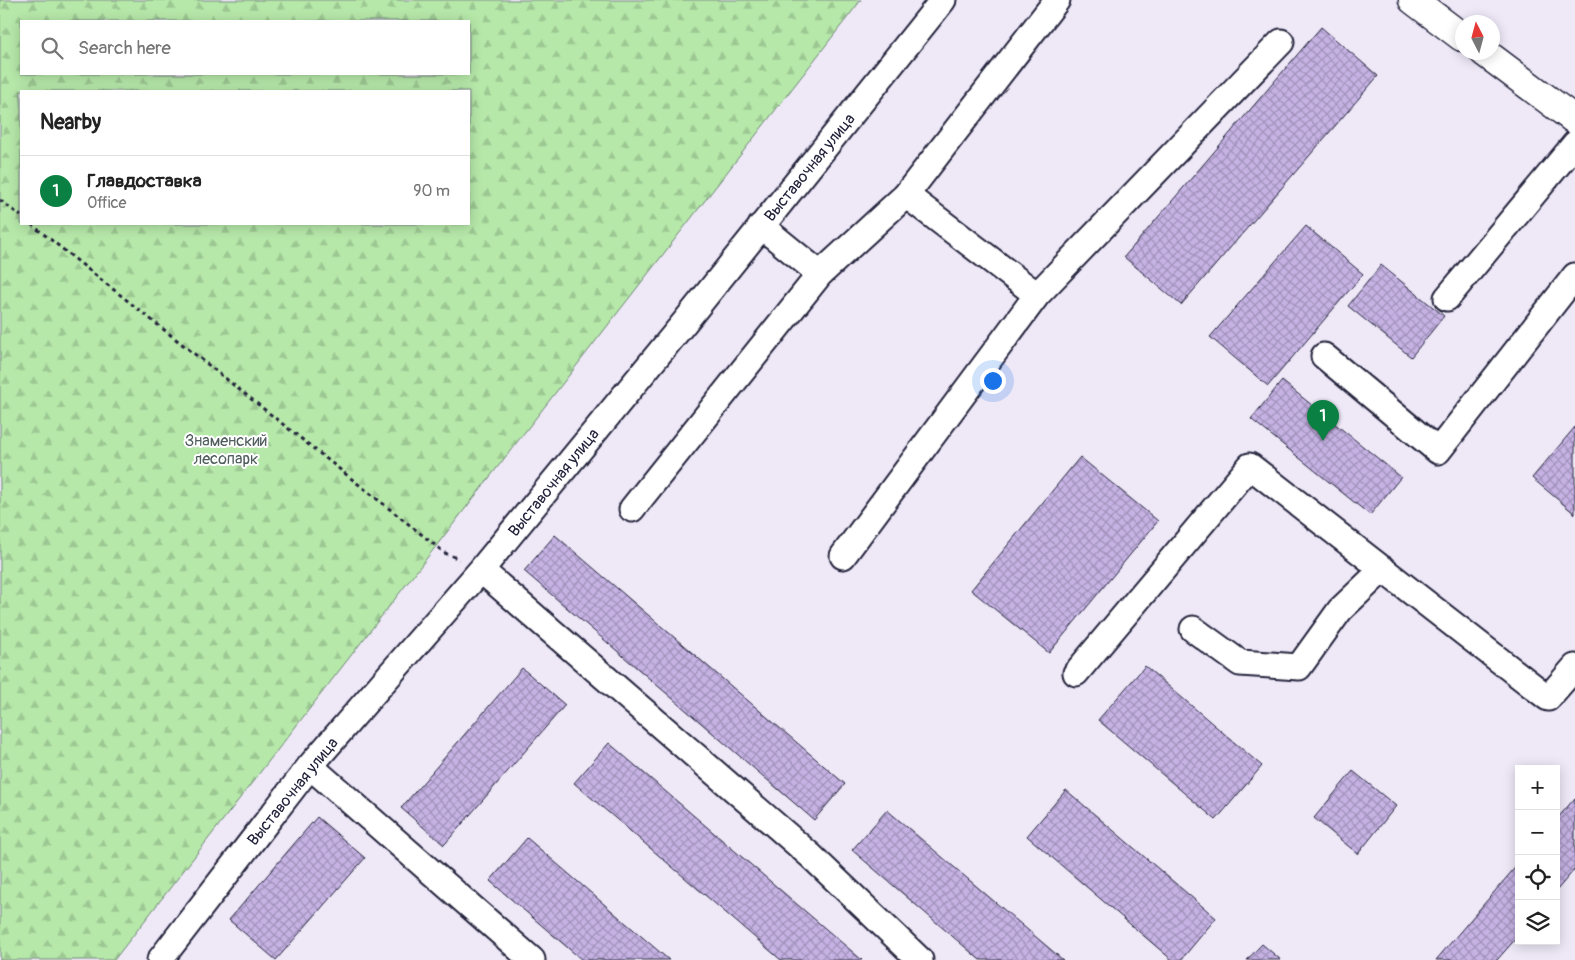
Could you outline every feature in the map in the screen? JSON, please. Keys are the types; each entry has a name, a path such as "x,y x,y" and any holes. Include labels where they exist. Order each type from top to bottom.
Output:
{"main road":[{"path":"1413,0 1455,32"},
{"path":"1495,60 1575,120"}],"street":[{"name":"Выставочная улица","path":"160,960 310,766 481,570 684,323 943,0"},
{"path":"632,509 820,274 906,195 1057,0"},
{"path":"843,556 1037,294 1281,42"},
{"path":"1447,298 1575,144"},
{"path":"906,195 1037,294"},
{"path":"761,226 820,274"},
{"path":"1324,356 1438,451 1575,276"},
{"path":"1076,673 1250,466 1548,698 1575,667"},
{"path":"1194,629 1240,663 1299,667 1340,610 1383,569"},
{"path":"481,570 811,856 920,960"},
{"path":"310,766 532,960"}],"path":[{"path":"0,200 20,215"},
{"path":"32,225 445,553 481,570"}],"green space":[{"name":"Знаменский лесопарк","path":"0,0 861,0 114,960 0,960"}],"building":[{"path":"1321,27 1378,76 1181,305 1124,257"},
{"path":"1306,226 1363,274 1268,386 1210,337"},
{"path":"1381,265 1444,316 1411,357 1348,306"},
{"path":"1282,381 1401,477 1370,515 1251,419"},
{"path":"1575,427 1575,514 1532,478"},
{"path":"1080,457 1158,521 1049,653 971,590"},
{"path":"555,535 845,784 814,820 524,571"},
{"path":"1145,666 1262,766 1216,820 1098,720"},
{"path":"522,668 565,705 444,845 401,808"},
{"path":"609,743 862,960 781,960 574,783"},
{"path":"1353,771 1396,806 1358,854 1314,818"},
{"path":"1066,790 1216,918 1181,960 1172,960 1027,836"},
{"path":"1575,798 1575,869 1560,886 1560,855 1560,815"},
{"path":"887,810 1063,960 980,960 852,850"},
{"path":"317,817 365,858 276,960 229,920"},
{"path":"527,838 669,960 582,960 490,881"},
{"path":"1515,868 1515,940 1497,960 1436,960"},
{"path":"1262,944 1281,960 1247,960"}],"place":[{"name":"Главдоставка","path":"1323,441"}]}
